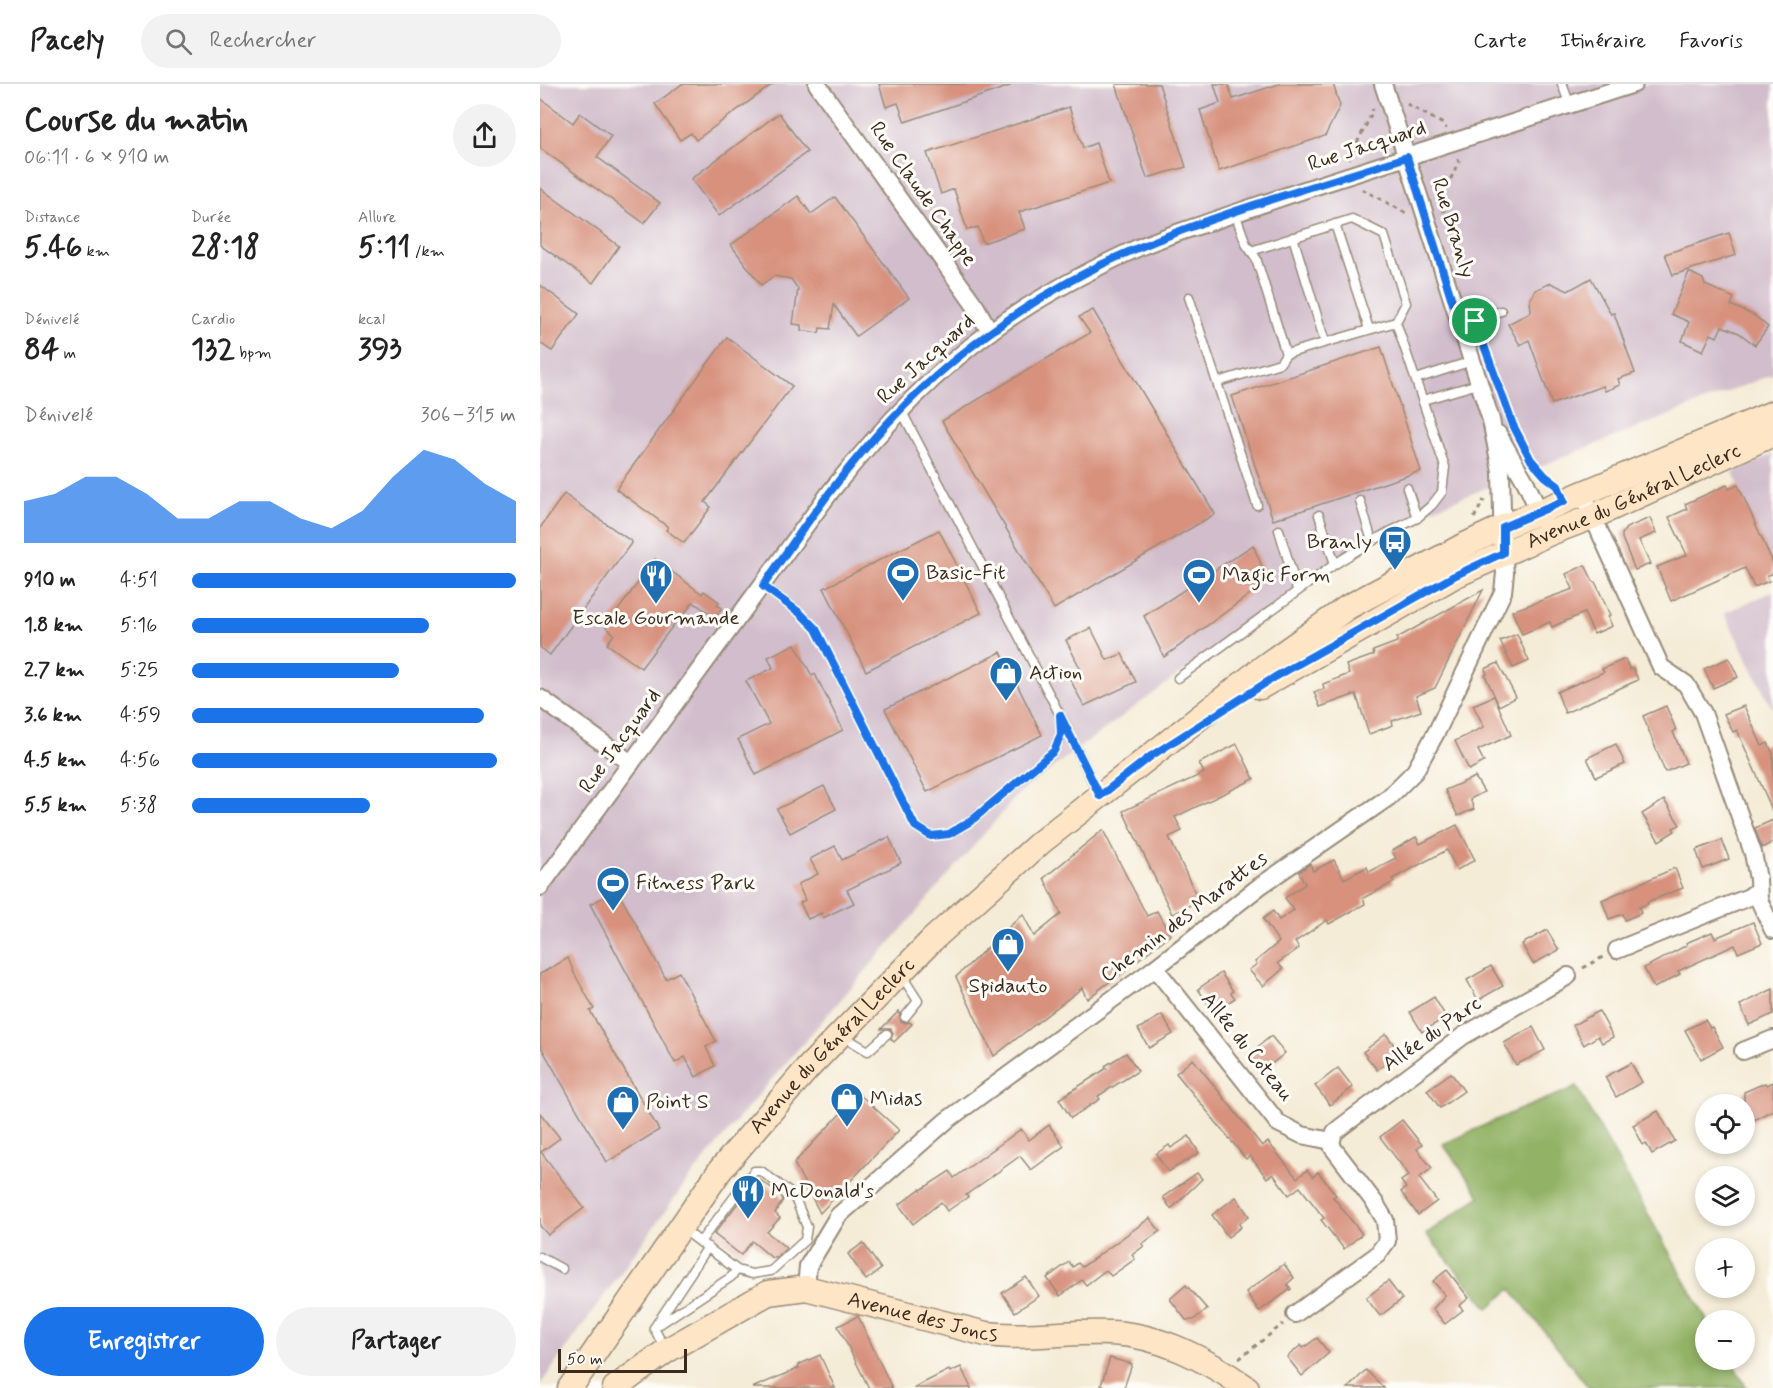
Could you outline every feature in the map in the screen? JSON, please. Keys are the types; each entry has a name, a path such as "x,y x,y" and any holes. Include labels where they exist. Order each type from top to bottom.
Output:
{"main road":[{"name":"Avenue du Général Leclerc","path":"570,1388 680,1227 744,1140 807,1069 932,940 1041,842 1265,666 1348,607 1503,527 1773,413"},
{"name":"Avenue du Général Leclerc","path":"1151,756 1275,677 1454,576 1503,553 1592,517 1773,434"},
{"name":"Avenue des Joncs","path":"615,1388 666,1351 768,1293 806,1288 986,1334 1012,1337 1111,1333 1144,1337 1168,1344 1223,1372 1247,1388"}],"street":[{"name":"Rue Claude Chappe","path":"817,84 976,307 990,332"},
{"name":"Rue Branly","path":"1383,84 1491,420 1501,471 1503,527"},
{"name":"Rue Jacquard","path":"540,887 863,450 901,410 955,360 990,332 1031,304 1132,250 1235,213 1634,84"},
{"name":"Rue Branly","path":"1491,420 1526,483 1550,533"},
{"path":"1573,497 1592,517 1661,667 1686,684 1702,713 1753,853 1760,900 1773,930"},
{"name":"Chemin des Marattes","path":"806,1288 808,1266 838,1216 946,1121 1155,968 1260,886 1389,797 1415,771 1438,729 1503,592 1505,573 1503,527"},
{"path":"540,698 631,764"},
{"path":"1617,950 1749,897 1758,890"},
{"name":"Allée du Coteau","path":"1155,968 1278,1123 1302,1135 1331,1141"},
{"name":"Allée du Parc","path":"1331,1141 1335,1132 1341,1127 1462,1036 1568,976"},
{"path":"1743,1051 1773,1039"},
{"path":"1295,1314 1377,1256 1387,1241 1385,1220 1375,1203 1333,1148 1331,1141"}],"lane":[{"path":"1562,84 1570,105"},
{"path":"1235,213 1246,244 1256,258 1286,354"},
{"path":"1178,678 1335,564 1372,541 1417,518 1432,505 1442,492 1445,467 1396,322 1406,303 1384,235 1352,219 1251,251"},
{"path":"1335,224 1369,329"},
{"path":"1293,237 1325,342"},
{"path":"1189,297 1257,505"},
{"path":"1460,326 1501,311"},
{"path":"1218,382 1280,363 1286,354 1396,322"},
{"path":"1416,379 1472,360"},
{"path":"1423,400 1478,384"},
{"path":"901,410 1100,796"},
{"path":"1407,488 1417,518"},
{"path":"1360,501 1372,541"},
{"path":"1319,515 1335,564"},
{"path":"1279,530 1297,590"},
{"path":"763,586 800,613 816,629 915,826 931,836 949,834 971,821 1054,751 1061,734 1060,715"},
{"path":"900,973 918,1000 905,1017"},
{"path":"840,1035 868,1051 887,1034"},
{"path":"654,1329 704,1245 754,1171 761,1171 794,1196 807,1227 805,1240 771,1271 752,1274 737,1270 704,1245 680,1227"},
{"path":"540,1257 562,1269"},
{"path":"654,1329 731,1277 737,1270"},
{"path":"654,1329 666,1351"}],"path":[{"path":"1404,95 1408,106 1444,125 1459,162 1440,200 1446,222"},
{"path":"1505,404 1518,434"},
{"path":"1531,460 1545,476 1573,497"},
{"path":"1568,976 1617,950"},
{"path":"1223,1372 1295,1314"}],"shaded area":[{"path":"540,84 1773,84 1773,374 1370,534 1022,790 754,1100 687,1181 540,1385"},
{"path":"1773,454 1773,565 1733,472"},
{"path":"1773,591 1773,710 1724,613"}],"green space":[{"path":"1577,1087 1701,1310 1695,1310 1695,1370 1736,1370 1747,1388 1589,1388 1511,1289 1488,1308 1426,1234 1480,1196 1443,1144"}],"building":[{"path":"682,84 773,84 696,140 691,133 680,140 655,104"},
{"path":"879,84 1010,84 1010,86 905,122 898,103 886,107"},
{"path":"1116,84 1159,84 1186,167 1147,178"},
{"path":"1214,84 1228,84 1233,99 1279,84 1333,84 1340,106 1325,136 1219,171 1200,110 1220,103"},
{"path":"540,98 573,123 580,113 611,136 597,157 660,203 644,223 540,148"},
{"path":"1069,107 1083,148 1096,143 1109,183 1019,212 1025,229 983,243 978,227 967,230 954,189 941,194 927,153"},
{"path":"779,113 807,152 719,216 691,179"},
{"path":"540,188 619,246 593,283 540,245"},
{"path":"798,196 811,214 835,197 909,298 856,336 834,305 830,329 820,328 819,333 801,330 801,325 793,324 798,289 791,279 774,276 761,285 731,245"},
{"path":"1729,233 1736,255 1673,275 1665,254"},
{"path":"1689,272 1703,279 1705,285 1734,298 1731,305 1755,316 1768,327 1755,345 1739,333 1722,326 1717,337 1711,334 1703,351 1682,341 1689,322 1671,314"},
{"path":"1591,278 1611,314 1614,313 1635,373 1618,379 1620,385 1605,391 1603,386 1552,404 1529,340 1520,345 1508,324 1531,312 1530,300 1535,290 1551,283 1568,291"},
{"path":"540,285 579,314 552,351 540,343"},
{"path":"1093,310 1215,514 1054,609 942,421 1090,333 1079,317"},
{"path":"727,337 792,386 705,502 711,507 684,543 666,530 668,527 616,489"},
{"path":"1381,347 1421,471 1273,520 1232,396"},
{"path":"1727,485 1729,489 1738,485 1773,563 1773,573 1767,576 1769,581 1754,587 1745,568 1671,601 1657,567 1687,555 1669,517 1687,509 1685,504"},
{"path":"564,494 632,542 550,655 540,647 540,528"},
{"path":"1650,518 1656,533 1639,540 1650,564 1635,570 1622,534 1626,528"},
{"name":"Basic-Fit","path":"939,530 981,613 866,671 824,588"},
{"name":"Magic Form","path":"1253,545 1263,569 1251,589 1253,592 1164,657 1144,616"},
{"name":"Escale Gourmande","path":"655,559 702,594 704,591 719,602 717,605 722,608 715,617 693,602 641,668 607,644 614,634 606,627"},
{"path":"1585,565 1610,615 1608,617 1612,626 1594,634 1584,613 1552,627 1550,622 1522,634 1512,611 1573,589 1566,574"},
{"path":"1483,590 1435,688 1416,696 1421,711 1392,721 1393,725 1369,734 1356,694 1320,707 1314,692 1324,689 1323,684 1349,674 1346,665 1374,655 1373,651 1397,642 1397,638"},
{"path":"1091,628 1107,660 1122,654 1136,682 1084,706 1070,679 1083,674 1066,640"},
{"path":"1517,634 1529,661 1513,668 1500,641"},
{"path":"795,644 812,676 815,674 843,730 756,775 738,739 769,724 746,681 773,668 768,657"},
{"path":"1001,652 1042,735 927,792 885,709"},
{"path":"1729,658 1738,677 1713,688 1704,669"},
{"path":"1625,659 1630,670 1633,668 1638,680 1565,713 1557,692 1604,672 1602,669"},
{"path":"1498,663 1516,697 1499,706 1485,675 1487,674 1485,669"},
{"path":"1494,696 1511,735 1478,750 1484,762 1469,770 1455,741 1484,727 1473,705"},
{"path":"1666,706 1676,730 1673,732 1686,763 1665,772 1643,716"},
{"path":"1744,706 1762,746 1768,743 1773,754 1773,812 1737,730 1733,732 1724,714"},
{"path":"1237,744 1254,779 1175,817 1182,831 1169,837 1199,901 1172,914 1123,811 1204,773 1199,763"},
{"path":"1616,744 1625,764 1596,777 1587,758"},
{"path":"1475,777 1484,792 1470,799 1474,809 1458,816 1445,790"},
{"path":"824,786 836,809 790,833 777,809"},
{"path":"1664,800 1680,825 1673,828 1675,831 1659,841 1642,814"},
{"path":"1773,820 1773,842 1762,848 1755,828"},
{"path":"1457,825 1475,860 1457,870 1447,850 1392,879 1394,882 1363,898 1365,904 1329,924 1327,920 1295,942 1299,948 1278,963 1283,969 1263,986 1249,970 1279,942 1263,919 1273,911 1279,920 1294,910 1285,898 1305,884 1299,872 1310,864 1313,871 1334,860 1344,879 1367,867 1369,872 1396,858 1392,851 1416,837 1420,844"},
{"path":"1103,830 1147,916 1157,911 1170,935 1087,999 1082,988 994,1056 956,977 1023,914 1034,936 1061,914 1044,878"},
{"path":"889,837 901,863 847,890 854,903 823,918 821,913 808,919 800,903 805,900 798,884 818,874 810,859 835,846 842,860"},
{"path":"1722,840 1729,859 1703,869 1696,850"},
{"path":"1675,868 1683,888 1647,902 1648,904 1639,907 1641,913 1625,920 1623,914 1609,919 1602,900"},
{"path":"617,890 666,979 679,972 716,1041 706,1047 715,1066 696,1077 685,1057 675,1063 590,904"},
{"path":"1753,922 1762,943 1738,953 1735,945 1678,971 1680,974 1654,988 1644,968 1687,945 1686,943 1712,932 1715,938"},
{"path":"1547,930 1559,950 1533,964 1522,944"},
{"path":"568,958 594,1009 590,1011 659,1130 607,1162 540,1045 540,974"},
{"path":"1491,966 1503,986 1478,1000 1467,980"},
{"path":"1221,973 1235,998 1215,1011 1198,989"},
{"path":"1773,989 1773,1014 1749,1025 1740,1005"},
{"path":"1434,997 1446,1017 1422,1032 1410,1012"},
{"path":"899,1011 901,1022 912,1024 894,1042 891,1039 893,1033 891,1029 881,1029"},
{"path":"1599,1011 1613,1037 1602,1043 1598,1036 1584,1045 1573,1025"},
{"path":"1162,1015 1173,1034 1149,1048 1138,1029"},
{"path":"1705,1020 1710,1028 1712,1027 1723,1047 1701,1059 1685,1030"},
{"path":"1533,1027 1545,1050 1516,1065 1504,1043"},
{"path":"1386,1034 1400,1053 1377,1070 1363,1052"},
{"path":"1271,1036 1285,1053 1263,1071 1249,1054"},
{"path":"1126,1053 1138,1071 1098,1096 1100,1099 1071,1118 1059,1099"},
{"path":"1193,1059 1262,1146 1268,1142 1297,1178 1307,1170 1313,1177 1318,1172 1336,1195 1333,1197 1362,1234 1344,1249 1321,1220 1324,1218 1300,1187 1289,1195 1273,1174 1267,1178 1250,1156 1246,1159 1176,1073"},
{"path":"1631,1063 1642,1082 1616,1097 1605,1077"},
{"path":"1338,1068 1353,1087 1330,1105 1315,1086"},
{"path":"1451,1073 1464,1091 1440,1108 1427,1090"},
{"path":"1773,1082 1773,1110 1755,1119 1755,1094 1744,1094 1744,1092 1765,1083 1766,1085"},
{"path":"859,1094 899,1130 820,1213 794,1163"},
{"path":"1658,1111 1675,1141 1652,1154 1646,1143 1643,1145 1633,1125"},
{"path":"540,1113 560,1138 541,1152 584,1208 548,1235 540,1226"},
{"path":"1402,1120 1422,1145 1417,1149 1432,1168 1419,1178 1437,1201 1418,1215 1401,1192 1406,1188 1401,1181 1409,1175 1380,1137"},
{"path":"1049,1125 1064,1146 1031,1170 1020,1156 947,1211 941,1202 913,1224 899,1205 950,1171 954,1178 1021,1129 1029,1140"},
{"path":"1189,1136 1199,1153 1168,1172 1156,1154 1169,1145 1171,1148"},
{"path":"1197,1173 1202,1179 1171,1209 1163,1197"},
{"path":"760,1180 780,1194 783,1200 775,1213 780,1218 767,1232 786,1248 776,1258 772,1258 752,1241 741,1255 714,1234 751,1186 753,1187"},
{"path":"1236,1197 1249,1216 1239,1224 1241,1227 1228,1237 1212,1215"},
{"path":"1150,1218 1160,1231 1142,1244 1144,1246 1132,1255 1135,1259 1111,1276 1106,1270 1086,1285 1082,1280 1060,1296 1047,1278 1069,1262 1073,1267 1078,1263 1082,1267"},
{"path":"863,1243 881,1269 866,1280 848,1254"},
{"path":"1284,1264 1294,1278 1287,1284 1291,1289 1259,1311 1246,1292"},
{"path":"1447,1270 1469,1298 1459,1306 1463,1310 1445,1324 1433,1309 1445,1295 1433,1281"},
{"path":"1026,1277 1039,1296 1015,1312 1002,1293"},
{"path":"1388,1281 1402,1299 1380,1316 1366,1298"},
{"path":"1186,1285 1207,1309 1193,1320 1186,1320 1170,1299"},
{"path":"858,1316 892,1388 869,1388 838,1326"},
{"path":"1317,1338 1329,1353 1302,1376 1287,1357 1301,1345 1303,1348"},
{"path":"820,1355 835,1388 752,1388 799,1368 798,1365"},
{"path":"1110,1358 1132,1364 1124,1388 1110,1388 1101,1385"},
{"path":"961,1367 971,1388 913,1388 949,1370 950,1372"},
{"path":"1366,1370 1384,1388 1348,1388"}],"place":[{"name":"Branly","path":"1395,571"},
{"name":"Basic-Fit","path":"903,602"},
{"name":"Magic Form","path":"1199,604"},
{"name":"Escale Gourmande","path":"656,605"},
{"name":"Action","path":"1006,702"},
{"name":"Fitness Park","path":"613,912"},
{"name":"Spidauto","path":"1008,973"},
{"name":"Midas","path":"847,1128"},
{"name":"Point S","path":"623,1131"},
{"name":"McDonald's","path":"748,1220"}],"route":[{"path":"1407,157 1460,326 1475,321 1513,425 1531,460 1545,476 1558,486 1564,501 1503,527 1503,553 1454,576 1275,677 1151,756 1100,796 1060,715 1061,734 1054,751 971,821 949,834 931,836 915,826 816,629 800,613 763,586 863,450 901,410 955,360 1031,304 1132,250 1172,235 1407,157"}]}
